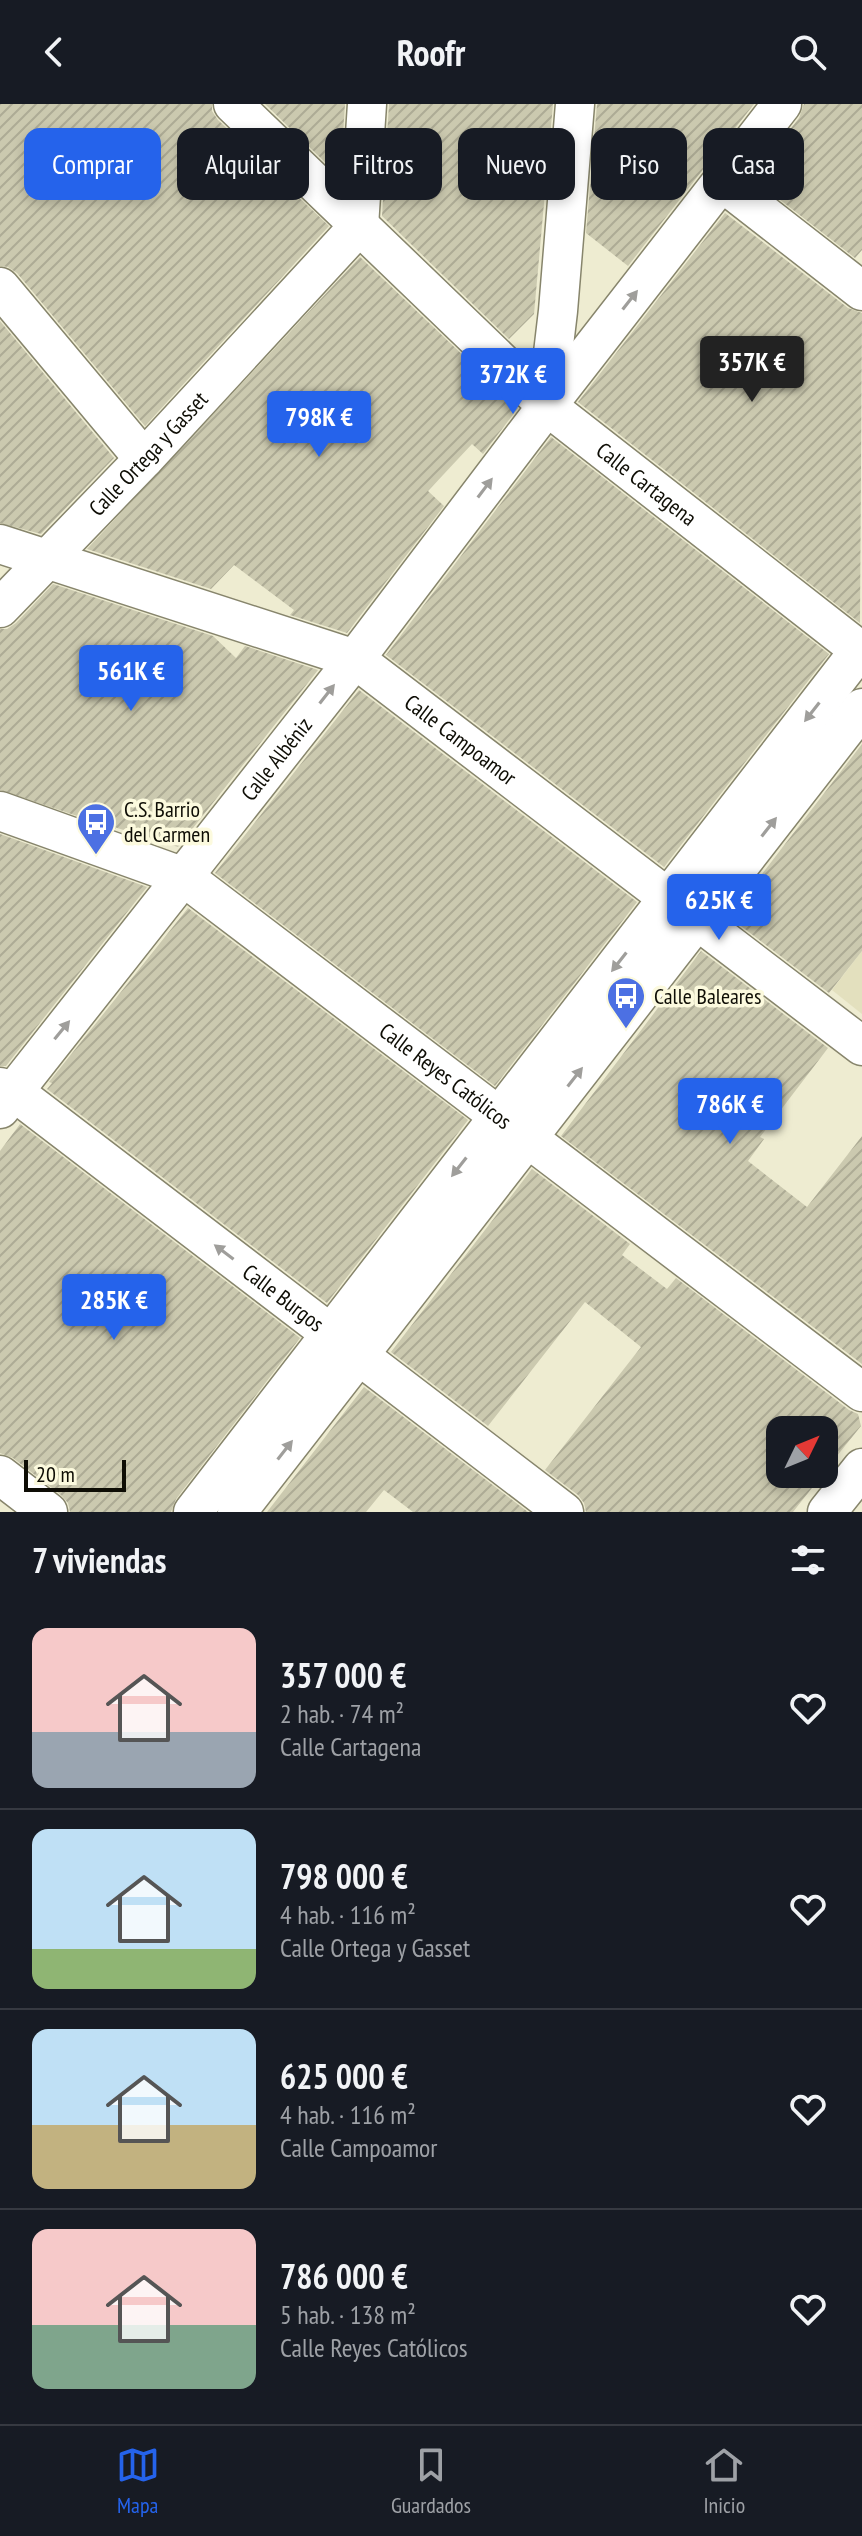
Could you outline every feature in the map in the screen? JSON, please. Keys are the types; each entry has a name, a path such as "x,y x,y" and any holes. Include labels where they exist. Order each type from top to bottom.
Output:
{"street":[{"name":"Calle Cartagena","path":"233,104 547,406 861,650"},
{"path":"359,226 367,104"},
{"path":"547,406 575,104"},
{"name":"Calle Albéniz","path":"764,128 782,104"},
{"name":"Calle Albéniz","path":"4,1096 184,877 708,200"},
{"path":"745,200 862,291"},
{"name":"Calle Ortega y Gasset","path":"0,608 144,459 359,226"},
{"path":"0,287 144,459"},
{"path":"558,311 605,332"},
{"name":"Calle Campoamor","path":"0,544 355,659 862,1046"},
{"path":"193,1512 345,1344 682,909 861,650"},
{"path":"682,909 862,708"},
{"name":"Calle Reyes Católicos","path":"0,811 184,877 862,1392"},
{"name":"Calle Burgos","path":"4,1096 345,1344 564,1512"},
{"path":"237,1512 345,1344"},
{"path":"827,1512 862,1468"},
{"path":"0,1475 48,1512"}],"shaded area":[{"path":"862,951 862,1014 832,990"}],"building":[{"path":"0,104 212,104 212,111 226,128 177,128 177,200 302,200 329,226 145,426 17,273 0,266"},
{"path":"265,104 345,104 343,128 325,128 325,162 309,147 309,128 290,128"},
{"path":"389,104 553,104 551,128 458,128 458,200 544,200 534,314 509,339 382,216 383,200 442,200 442,128 388,128"},
{"path":"597,104 754,104 735,128 703,128 703,170 687,190 687,128 595,128"},
{"path":"804,104 862,104 862,250 855,258 780,200 804,200 804,128 791,128"},
{"path":"591,174 591,200 679,200 628,266 586,233"},
{"path":"725,213 848,308 862,313 860,623 578,402"},
{"path":"360,257 518,408 483,454 472,444 428,491 444,506 347,633 290,615 294,610 234,565 211,589 87,549"},
{"path":"0,321 114,458 41,534 0,523"},
{"path":"551,437 829,654 664,867 386,655"},
{"path":"53,584 213,636 236,658 245,646 318,670 178,847 0,790 0,629 7,629 16,623"},
{"path":"359,690 637,902 495,1086 215,873"},
{"path":"862,744 862,951 829,993 729,917"},
{"path":"0,834 147,887 6,1066 0,1066"},
{"path":"188,908 468,1120 327,1303 47,1089 52,1083 49,1082"},
{"path":"701,951 828,1048 760,1137 764,1139 748,1161 807,1207 862,1136 862,1364 561,1136"},
{"path":"20,1124 300,1338 176,1499 171,1512 70,1512 68,1503 61,1495 13,1458 0,1453 0,1151"},
{"path":"532,1169 630,1244 622,1255 667,1289 676,1278 858,1414 861,1426 838,1455 838,1416 766,1416 766,1488 812,1488 793,1512 586,1512 578,1495 545,1470 641,1347 585,1302 488,1426 391,1352"},
{"path":"364,1387 528,1512 413,1512 384,1490 366,1512 267,1512"}],"place":[{"name":"C.S. Barrio del Carmen","path":"96,856"},
{"name":"Calle Baleares","path":"626,1030"}]}
